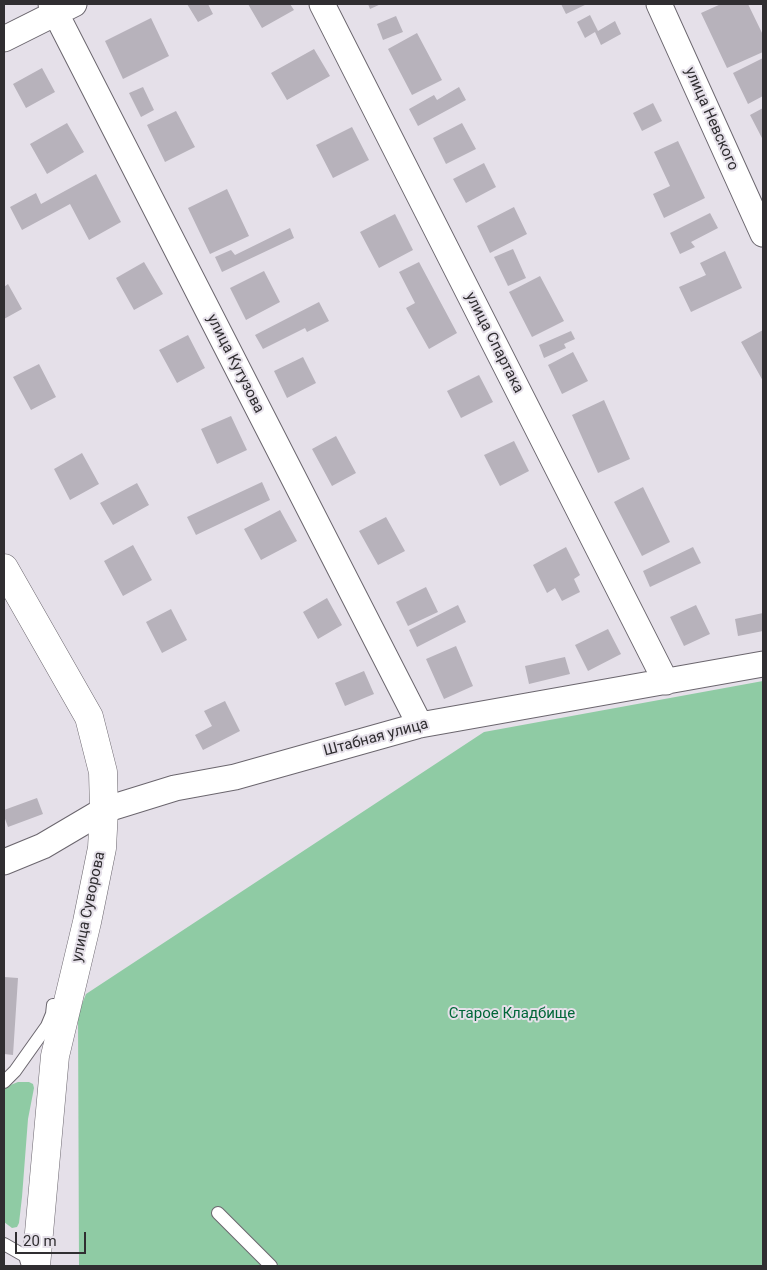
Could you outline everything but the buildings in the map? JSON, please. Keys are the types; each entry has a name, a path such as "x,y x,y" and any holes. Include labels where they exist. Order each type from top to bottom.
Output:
{"street":[{"name":"улица Спартака","path":"322,4 666,682"},
{"name":"улица Невского","path":"659,4 763,234"},
{"path":"4,39 60,7"},
{"name":"улица Кутузова","path":"60,7 420,725"},
{"name":"улица Суворова","path":"4,568 89,717 102,772 104,810 102,848 87,922 55,1056 36,1266"},
{"name":"Штабная улица","path":"4,862 43,846 104,810 175,788 235,777 420,725 763,664"}],"lane":[{"path":"4,1082 15,1071 47,1026 52,1014 53,1004 74,976"},
{"path":"218,1214 271,1266"},
{"path":"4,1244 25,1256 28,1266"}],"green space":[{"name":"Старое Кладбище","path":"763,681 763,1266 79,1266 78,1014 86,994 484,732"},
{"path":"18,1082 29,1082 33,1084 34,1088 28,1119 19,1223 17,1227 12,1228 4,1222 4,1089"}]}
